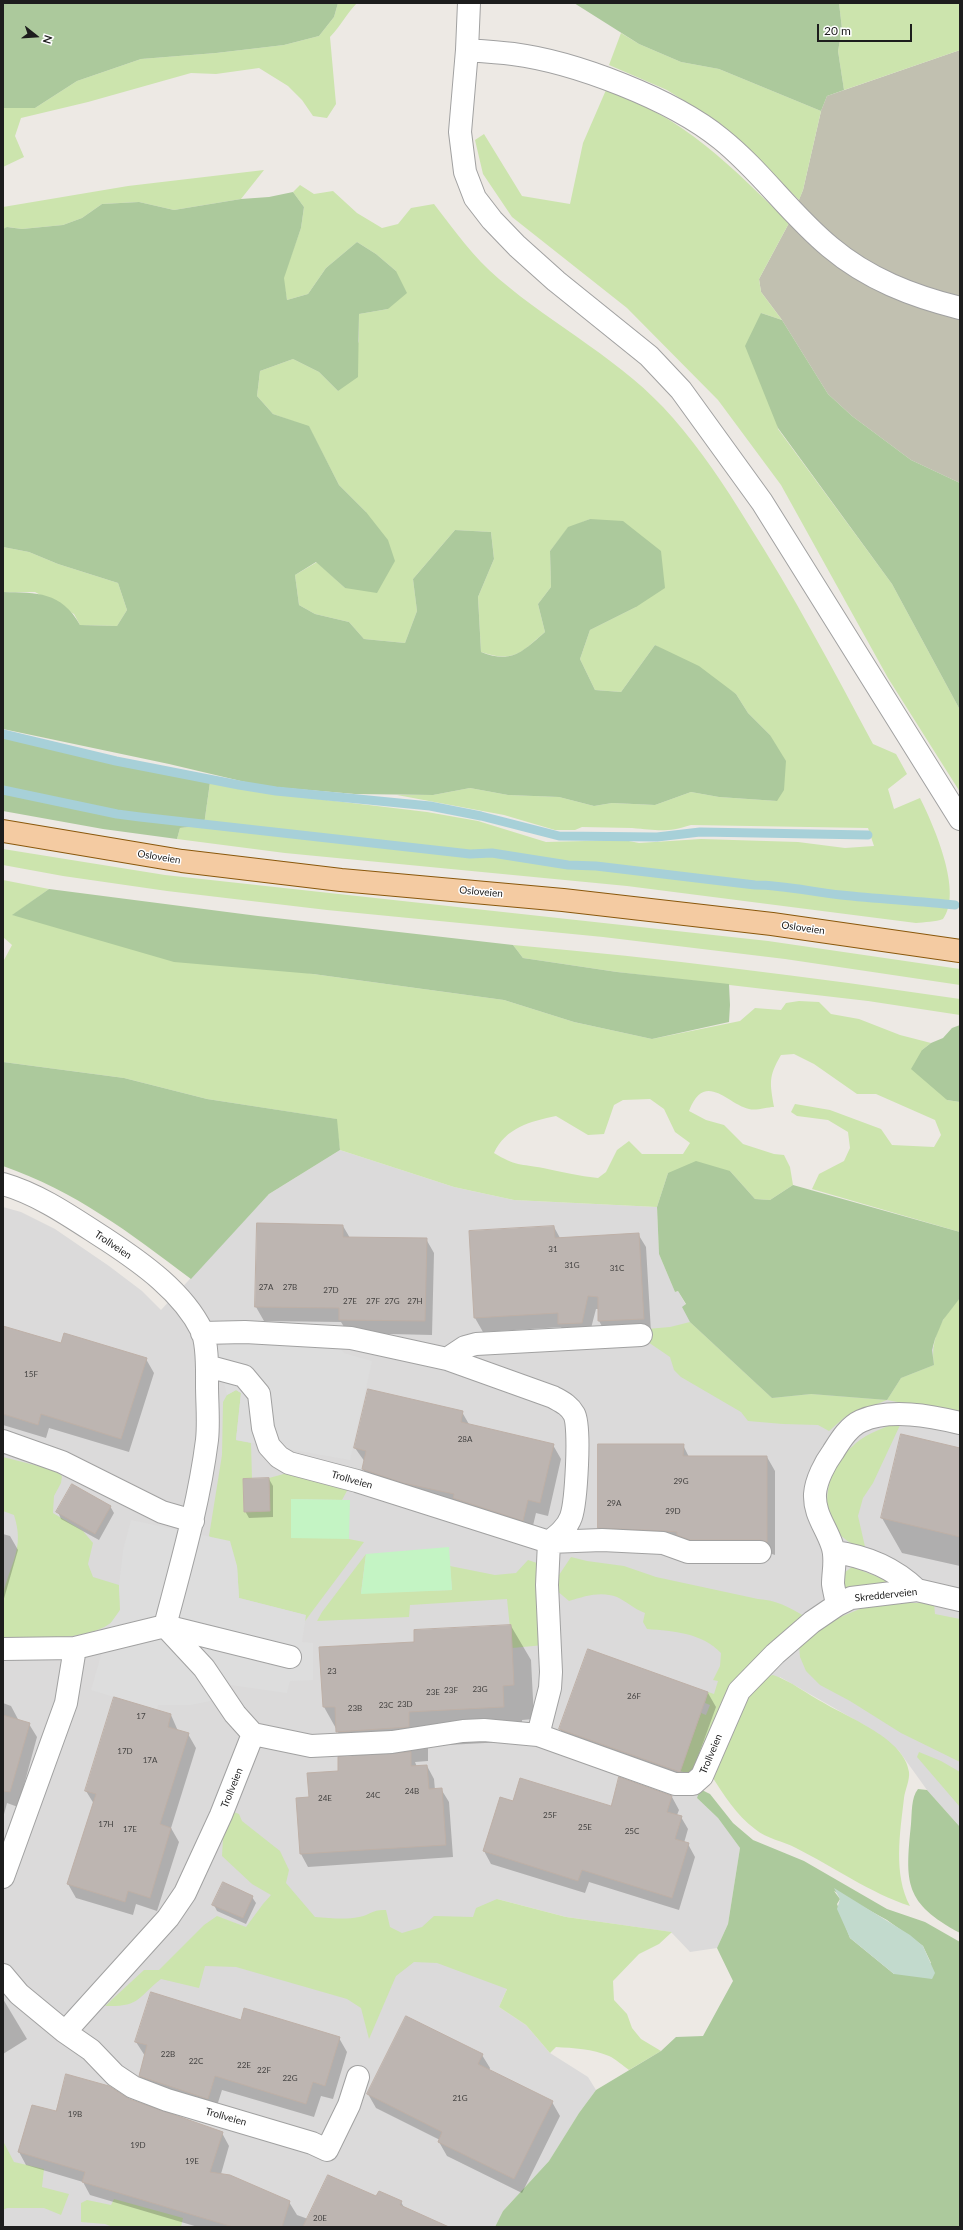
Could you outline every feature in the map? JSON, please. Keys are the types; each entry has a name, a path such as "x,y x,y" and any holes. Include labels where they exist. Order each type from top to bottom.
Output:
{"main road":[{"name":"Osloveien","path":"3,831 190,862 341,880 563,900 733,919 960,951"}],"street":[{"path":"469,3 467,50 460,132 464,172 475,198 492,220 517,246 556,281 649,356 689,401 762,502 960,819"},
{"path":"467,50 513,54 556,63 596,76 655,99 687,116 720,138 830,247 854,266 881,282 921,298 960,308"},
{"name":"Trollveien","path":"3,1184 45,1202 115,1245 145,1267 169,1288 189,1310 202,1333 207,1366 207,1438 193,1521 165,1626"},
{"path":"202,1333 245,1332 351,1338 447,1359 553,1397 568,1404 575,1415 578,1428 574,1502 571,1517 564,1530 549,1542 547,1585 551,1672 550,1688 538,1735"},
{"path":"447,1359 466,1347 494,1342 641,1335"},
{"name":"Trollveien","path":"207,1366 244,1376 259,1394 263,1428 269,1446 279,1457 289,1463 372,1485 549,1542 602,1540 663,1543 688,1552 760,1552"},
{"path":"837,1605 834,1585 834,1552 816,1509 815,1493 827,1460 844,1436 861,1421 879,1416 907,1415 960,1423"},
{"path":"3,1441 62,1462 162,1512 193,1521"},
{"path":"834,1552 850,1554 891,1569 917,1590"},
{"name":"Skredderveien","path":"837,1605 851,1598 917,1590 960,1600"},
{"name":"Trollveien","path":"65,2032 168,1918 185,1893 221,1815 253,1734 311,1746 392,1742 463,1731 484,1730 538,1735 675,1784 693,1784 702,1776 739,1691 775,1654 812,1622 837,1605"},
{"path":"165,1626 204,1668 235,1714 253,1734"},
{"path":"3,1649 75,1648 165,1626 290,1657"},
{"path":"3,1877 66,1703 75,1648"},
{"name":"Trollveien","path":"3,1975 19,1994 65,2032 91,2050 115,2075 133,2087 166,2100 312,2143 328,2150 349,2105 358,2077"}],"shaded area":[{"path":"960,50 960,483 911,460 852,416 828,394 782,320 761,292 759,279 789,223 803,190 821,111 827,96"},
{"path":"340,1150 454,1187 514,1200 657,1207 659,1254 675,1292 678,1291 686,1305 960,1351 960,1827 927,1790 899,1751 864,1725 780,1677 697,1798 718,1818 740,1848 728,1924 717,1948 690,1952 671,1932 566,1917 497,1899 510,1982 499,2007 526,2025 550,2053 588,2077 596,2090 579,2113 549,2161 503,2211 495,2227 3,2227 3,1207 21,1212 55,1229 109,1266 142,1291 161,1310 269,1194"},
{"path":"246,1339 339,1347 344,1353 372,1361 350,1460 236,1440 241,1393 236,1390 227,1395 215,1347"},
{"path":"131,1520 230,1541 237,1566 239,1598 306,1615 302,1642 313,1643 313,1680 290,1681 287,1693 231,1685 210,1701 190,1705 158,1705 157,1710 91,1690 110,1624 120,1610 119,1585 123,1550"}],"green space":[{"path":"3,3 338,3 334,17 319,36 284,45 216,53 141,59 77,81 35,108 3,108"},
{"path":"338,3 357,3 330,37 336,104 327,118 313,116 302,100 288,86 259,68 216,74 191,73 88,102 21,118 15,136 24,157 3,167 3,108 35,108 77,81 141,59 216,53 284,45 319,36 334,17"},
{"path":"574,3 839,3 842,29 838,51 844,90 827,96 821,111 719,69 681,62 639,44"},
{"path":"839,3 960,3 960,50 844,90 838,51 842,29"},
{"path":"621,33 639,44 681,62 719,69 821,111 803,190 799,200 721,124 667,90 609,65"},
{"path":"606,90 634,101 683,129 726,163 789,223 759,279 761,292 782,320 761,313 778,429 892,584 960,710 960,792 888,678 781,485 718,400 627,308 512,217 483,174 475,140 484,134 522,196 570,204 583,143"},
{"path":"264,170 241,199 174,210 139,202 102,204 82,218 63,225 22,229 8,227 3,229 3,207 128,186"},
{"path":"300,185 314,194 333,191 357,213 382,228 398,224 411,208 434,204 456,233 490,271 543,313 589,345 633,379 673,418 712,468 764,549 812,632 873,744 896,754 907,774 888,789 894,809 920,798 933,826 945,860 950,893 948,908 943,919 916,923 627,886 285,853 177,839 180,828 204,825 210,782 293,796 427,812 478,821 546,842 624,840 639,843 701,839 798,842 845,848 874,846 868,828 691,825 675,829 662,830 582,827 575,830 555,830 504,815 397,795 433,795 470,788 508,795 559,797 594,806 612,803 655,805 691,792 719,797 777,801 770,735 748,713 736,694 655,645 621,692 595,690 580,659 590,630 636,607 590,519 568,528 550,551 551,587 538,604 545,632 529,646 510,656 492,655 481,652 478,597 494,559 491,532 455,530 413,579 417,611 405,643 364,639 349,622 315,614 299,605 295,575 317,562 345,588 366,512 339,485 309,427 273,414 257,396 260,371 293,359 319,372 338,391 359,341 359,314 388,309 396,271 376,254 357,242 326,268 308,294 287,300 283,278 301,228 304,207 293,192"},
{"path":"293,192 304,207 301,228 284,278 287,300 308,294 326,268 357,242 376,254 396,271 407,293 388,309 359,314 358,377 338,391 319,372 293,359 260,371 257,396 273,414 309,426 339,485 366,512 388,540 395,561 377,593 345,588 316,562 295,575 299,605 315,614 349,622 364,639 405,643 417,611 413,579 455,530 491,532 494,559 478,597 481,652 501,657 509,656 523,650 545,632 538,604 551,587 550,551 568,527 590,519 623,521 661,551 665,588 636,607 590,630 580,659 595,690 621,692 655,645 699,666 736,694 748,713 770,735 786,761 784,790 777,801 719,797 691,792 655,805 612,803 594,806 559,797 508,795 470,788 433,795 355,794 262,786 169,764 3,729 3,592 47,596 65,606 73,614 80,625 117,626 127,610 118,583 58,564 29,552 3,547 3,229 7,227 22,229 63,225 82,218 102,204 139,202 174,210 241,199 269,197"},
{"path":"761,313 782,320 828,394 852,416 911,460 960,483 960,710 892,584 778,428 745,346"},
{"path":"3,547 29,552 58,564 118,583 127,610 117,626 80,625 74,614 35,592 3,592"},
{"path":"3,737 57,750 210,782 204,825 180,828 177,839 103,829 3,811"},
{"path":"3,849 165,875 768,941 960,969 960,985 785,959 603,937 327,910 167,891 63,876 3,865"},
{"path":"3,880 49,889 13,915 313,974 504,1000 574,1022 652,1039 740,1021 755,1008 781,1010 786,1003 799,1001 819,1002 831,1014 859,1019 900,1035 931,1043 922,1050 947,1100 960,1102 960,1232 812,1189 819,1174 844,1161 850,1148 848,1132 828,1120 797,1116 791,1112 795,1104 830,1110 881,1129 892,1145 934,1147 941,1135 935,1120 876,1094 857,1094 814,1064 794,1054 781,1055 774,1069 771,1086 774,1107 755,1110 749,1109 717,1093 709,1091 702,1093 695,1099 689,1111 706,1120 724,1125 743,1144 774,1154 784,1155 790,1167 793,1185 770,1200 755,1199 730,1171 668,1173 657,1207 514,1200 454,1187 340,1150 336,1119 207,1099 124,1078 3,1062 3,962 12,945 3,937","holes":["650,1099 664,1109 675,1132 690,1143 683,1154 642,1154 629,1141 617,1150 606,1172 598,1178 518,1164 494,1153 505,1137 520,1127 537,1120 556,1116 588,1135 604,1134 614,1105 623,1100"]},
{"path":"49,889 258,916 513,945 523,958 617,972 729,984 729,1022 652,1039 574,1022 504,1000 313,974 174,962 12,915"},
{"path":"513,945 737,969 960,999 960,1015 868,1001 617,972 523,958"},
{"path":"960,1025 960,1102 947,1100 911,1069 922,1050 931,1043 943,1038 952,1028"},
{"path":"3,1062 124,1078 207,1099 337,1119 340,1150 269,1194 191,1279 146,1245 78,1201 29,1176 3,1166"},
{"path":"696,1161 730,1171 755,1199 770,1200 793,1185 960,1232 960,1298 943,1320 935,1339 932,1350 934,1365 901,1378 887,1400 811,1394 772,1398 690,1322 682,1307 686,1304 678,1291 675,1292 659,1254 657,1207 668,1173"},
{"path":"960,1298 960,1414 887,1400 901,1378 934,1365 934,1346 939,1328 943,1320"},
{"path":"690,1322 772,1398 811,1394 887,1400 845,1417 829,1431 818,1425 748,1421 741,1412 681,1377 674,1370 670,1357 648,1342 647,1329 670,1327"},
{"path":"236,1390 241,1393 236,1440 251,1443 252,1479 243,1479 244,1512 270,1511 269,1478 291,1472 348,1489 342,1500 291,1499 349,1539 364,1542 305,1621 305,1615 239,1598 237,1566 209,1536 222,1455 223,1402 227,1395"},
{"path":"897,1422 901,1423 873,1483 863,1498 858,1516 866,1551 842,1537 831,1523 828,1514 827,1495 831,1476 839,1460 856,1443 866,1436"},
{"path":"3,1457 54,1470 62,1476 61,1483 54,1496 53,1513 83,1531 93,1543 88,1564 93,1577 119,1585 120,1610 113,1621 102,1628 86,1633 68,1636 3,1639 3,1595 15,1556 18,1537 14,1515 3,1511"},
{"path":"291,1499 350,1500 349,1539 291,1538"},
{"path":"449,1547 452,1590 361,1594 366,1554"},
{"path":"366,1554 361,1593 452,1590 450,1566 495,1575 516,1573 528,1560 537,1563 541,1578 544,1645 512,1648 507,1599 410,1605 409,1617 317,1621 322,1612"},
{"path":"571,1557 587,1561 624,1566 656,1577 777,1602 804,1616 695,1769 687,1773 680,1771 701,1713 706,1715 710,1705 705,1703 708,1692 714,1694 718,1681 713,1680 720,1666 721,1653 705,1641 687,1634 647,1629 643,1622 645,1613 617,1597 599,1594 569,1601 556,1590 557,1578"},
{"path":"852,1567 894,1583 841,1592 841,1575"},
{"path":"906,1603 934,1603 935,1614 960,1619 960,1762 901,1733 850,1701 820,1685 806,1671 800,1657 799,1645 821,1625 867,1606"},
{"path":"773,1675 793,1684 874,1731 898,1749 905,1760 909,1775 904,1798 899,1853 901,1881 910,1906 895,1901 866,1887 810,1855 786,1843 770,1838 760,1832 736,1811 711,1775 727,1732 742,1702 761,1680"},
{"path":"919,1752 941,1761 960,1772 960,1807 917,1757"},
{"path":"700,1789 710,1794 733,1823 753,1840 804,1861 887,1909 925,1922 960,1942 960,2224 958,2227 495,2227 503,2211 549,2161 579,2113 596,2090 661,2051 676,2037 703,2036 733,1981 717,1948 728,1924 740,1848 718,1818 697,1798","holes":["834,1891 887,1920 923,1946 931,1963 894,1974 850,1938 837,1904 840,1899"]},
{"path":"918,1789 927,1790 960,1827 960,1933 928,1912 918,1901 912,1889 909,1877 908,1862 909,1844 913,1801"},
{"path":"234,1812 239,1814 242,1821 280,1851 289,1870 286,1883 315,1917 354,1918 378,1910 386,1910 390,1927 402,1933 422,1927 434,1916 473,1917 476,1908 497,1899 566,1917 672,1932 659,1944 639,1954 613,1981 614,2000 627,2014 632,2028 641,2039 661,2051 629,2070 612,2057 590,2050 556,2047 550,2053 526,2025 499,2007 507,1989 437,1963 414,1962 396,1976 369,2039 361,2008 347,1999 236,1967 205,1966 199,1988 161,1979 132,2003 116,2006 105,2006 144,1970 159,1970 204,1925 217,1916 246,1927 271,1895 252,1884 222,1856 223,1838"},
{"path":"834,1888 910,1935 923,1946 935,1973 932,1979 894,1974 850,1938 837,1909 840,1899"},
{"path":"3,2141 14,2162 44,2169 42,2187 69,2194 61,2215 44,2208 7,2208 3,2210"},
{"path":"114,2199 183,2218 181,2227 113,2227 105,2224 81,2222 81,2203 87,2200 111,2205"}],"building":[{"path":"257,1223 343,1225 343,1237 427,1238 425,1321 339,1320 339,1308 255,1307"},
{"path":"554,1226 555,1238 639,1233 644,1319 598,1321 598,1297 588,1296 582,1323 558,1324 558,1313 474,1318 469,1231"},
{"path":"3,1326 61,1343 64,1333 147,1358 121,1439 41,1414 38,1425 3,1414"},
{"path":"368,1389 463,1411 461,1422 554,1444 540,1503 528,1500 523,1521 453,1498 454,1494 403,1483 362,1469 366,1451 354,1448"},
{"path":"901,1434 960,1448 960,1537 881,1518"},
{"path":"598,1444 684,1444 683,1456 767,1456 767,1542 760,1540 690,1540 677,1535 677,1532 598,1528"},
{"path":"269,1478 270,1511 244,1512 243,1479"},
{"path":"72,1484 111,1506 95,1534 56,1512"},
{"path":"511,1625 514,1685 503,1686 504,1707 409,1712 409,1727 336,1732 335,1707 323,1707 319,1647 414,1642 414,1630"},
{"path":"588,1649 708,1692 680,1772 559,1729"},
{"path":"114,1697 171,1714 168,1727 189,1733 160,1824 171,1828 150,1898 128,1891 125,1902 67,1884 96,1794 85,1791"},
{"path":"3,1715 30,1723 10,1792 3,1791"},
{"path":"411,1752 411,1766 427,1765 429,1789 442,1788 446,1845 300,1854 296,1798 309,1797 307,1773 338,1771 338,1757"},
{"path":"619,1777 672,1796 667,1812 682,1816 675,1839 689,1843 672,1898 582,1870 578,1881 483,1851 500,1797 513,1801 520,1778 611,1806"},
{"path":"223,1882 253,1896 243,1918 212,1905"},
{"path":"151,1992 241,2020 244,2008 340,2037 325,2086 313,2082 306,2104 215,2076 208,2099 139,2076 147,2045 135,2042"},
{"path":"406,2016 483,2054 478,2064 553,2101 514,2179 438,2142 442,2132 367,2094"},
{"path":"66,2074 109,2086 129,2099 223,2132 210,2172 230,2175 290,2201 282,2227 233,2227 82,2182 85,2172 18,2152 32,2105 56,2111"},
{"path":"328,2175 376,2196 379,2191 402,2201 400,2205 449,2227 303,2227"}],"waterway":[{"path":"3,734 116,761 239,785 276,791 430,806 481,816 559,836 657,837 700,832 868,835"},
{"path":"3,790 117,814 140,817 470,854 492,853 568,865 596,866 755,885 787,887 841,895 955,905"}]}
